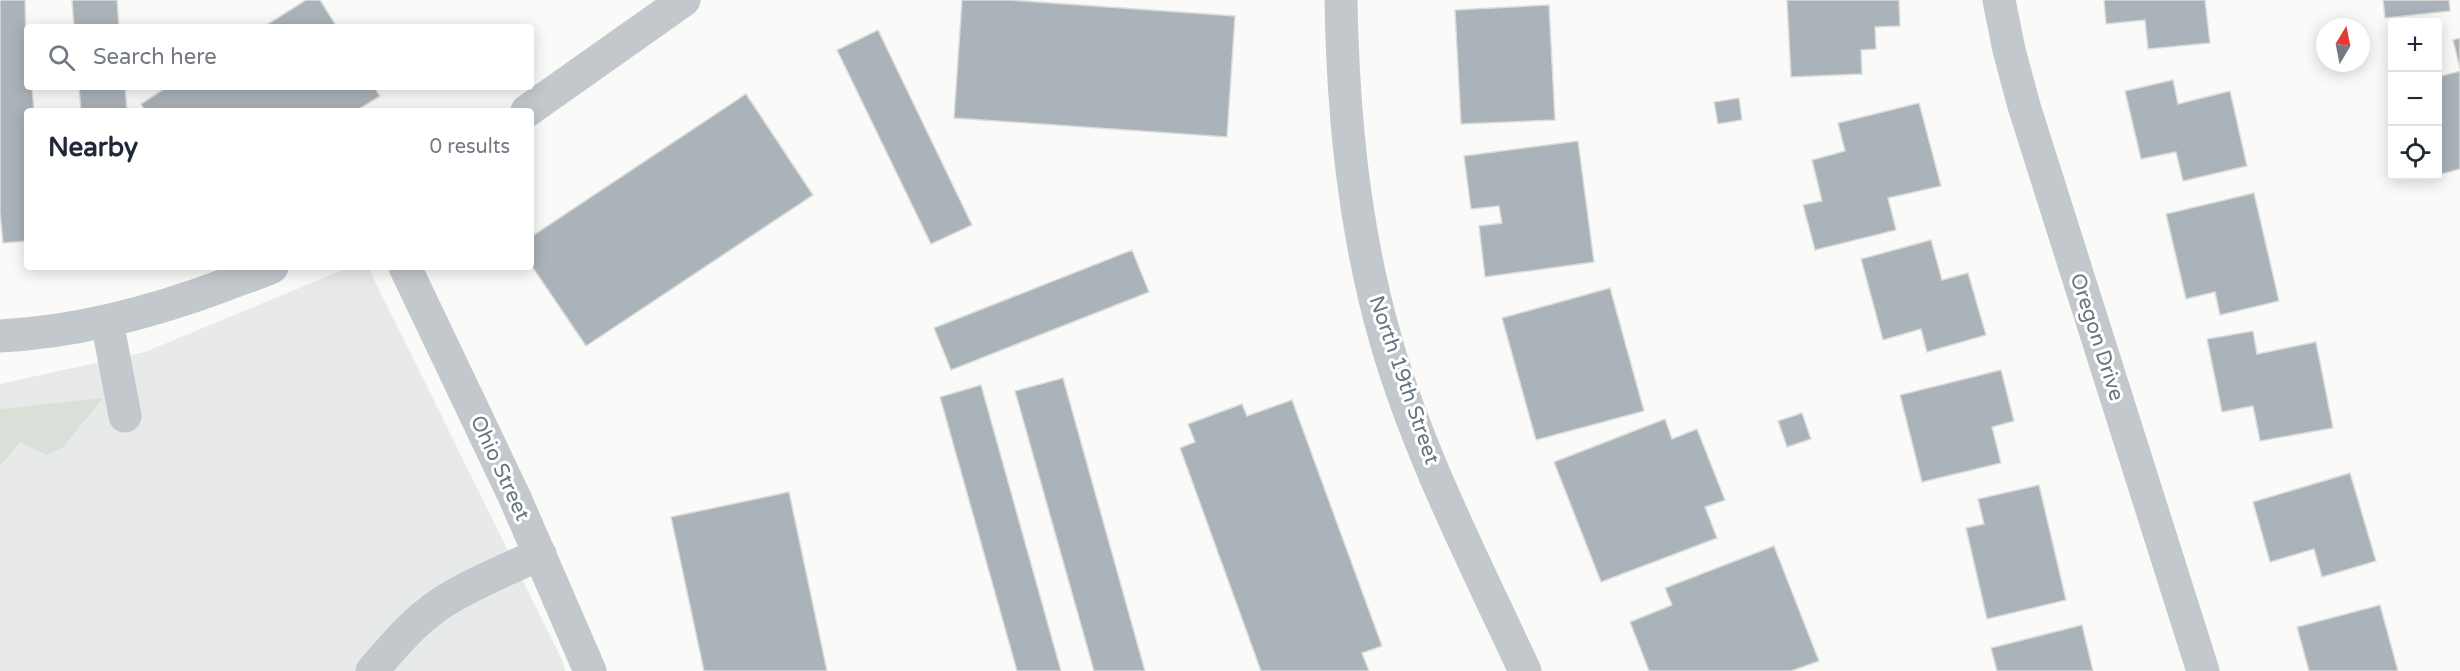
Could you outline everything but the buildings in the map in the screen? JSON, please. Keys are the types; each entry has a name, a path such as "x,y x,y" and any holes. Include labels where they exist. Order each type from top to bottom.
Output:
{"street":[{"path":"531,108 684,0"},
{"name":"North 19th Street","path":"1341,0 1347,142 1356,206 1374,298 1401,386 1429,458 1525,671"},
{"name":"Oregon Drive","path":"1999,0 2024,106 2203,671"},
{"path":"0,336 80,327 107,321 200,295 264,270"},
{"name":"Ohio Street","path":"406,270 540,554 590,671"},
{"path":"107,321 124,416"},
{"path":"372,671 402,636 429,612 452,596 540,554"}],"shaded area":[{"path":"343,270 369,270 563,662 565,671 0,671 0,384 145,352"},
{"path":"103,398 62,448 47,455 20,442 0,466 0,409"}]}
